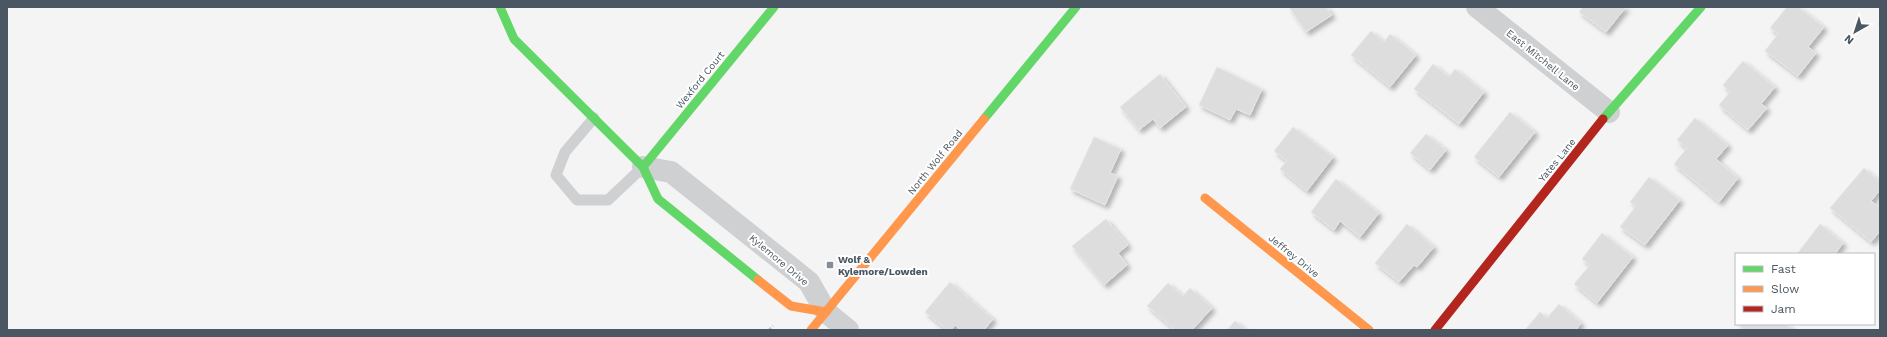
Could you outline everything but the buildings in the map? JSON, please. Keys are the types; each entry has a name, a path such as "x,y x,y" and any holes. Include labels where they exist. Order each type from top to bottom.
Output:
{"street":[{"path":"500,7 514,39 643,167 658,199 791,306 826,312 848,330"},
{"name":"Wexford Court","path":"643,167 774,7"},
{"name":"North Wolf Road","path":"811,330 1076,7"},
{"name":"East Mitchell Lane","path":"1477,7 1609,112"},
{"name":"Yates Lane","path":"1435,330 1609,112 1701,7"},
{"name":"Kylemore Drive","path":"643,167 671,172 809,282 826,312"},
{"name":"Jeffrey Drive","path":"1205,198 1369,330"}],"lane":[{"path":"594,118 565,152 556,175 578,200 608,200 643,167"}],"path":[{"path":"769,330 773,326"}],"traffic: fast":[{"path":"500,7 514,39 643,167 658,199 758,280"},
{"path":"643,167 774,7"},
{"path":"984,119 1076,7"},
{"path":"1603,119 1701,7"}],"traffic: slow":[{"path":"811,330 984,119"},
{"path":"1205,198 1369,330"},
{"path":"758,280 791,306 826,312"}],"traffic: jam":[{"path":"1435,330 1603,119"}],"place":[{"name":"Wolf & Kylemore/Lowden","path":"830,265"}]}
